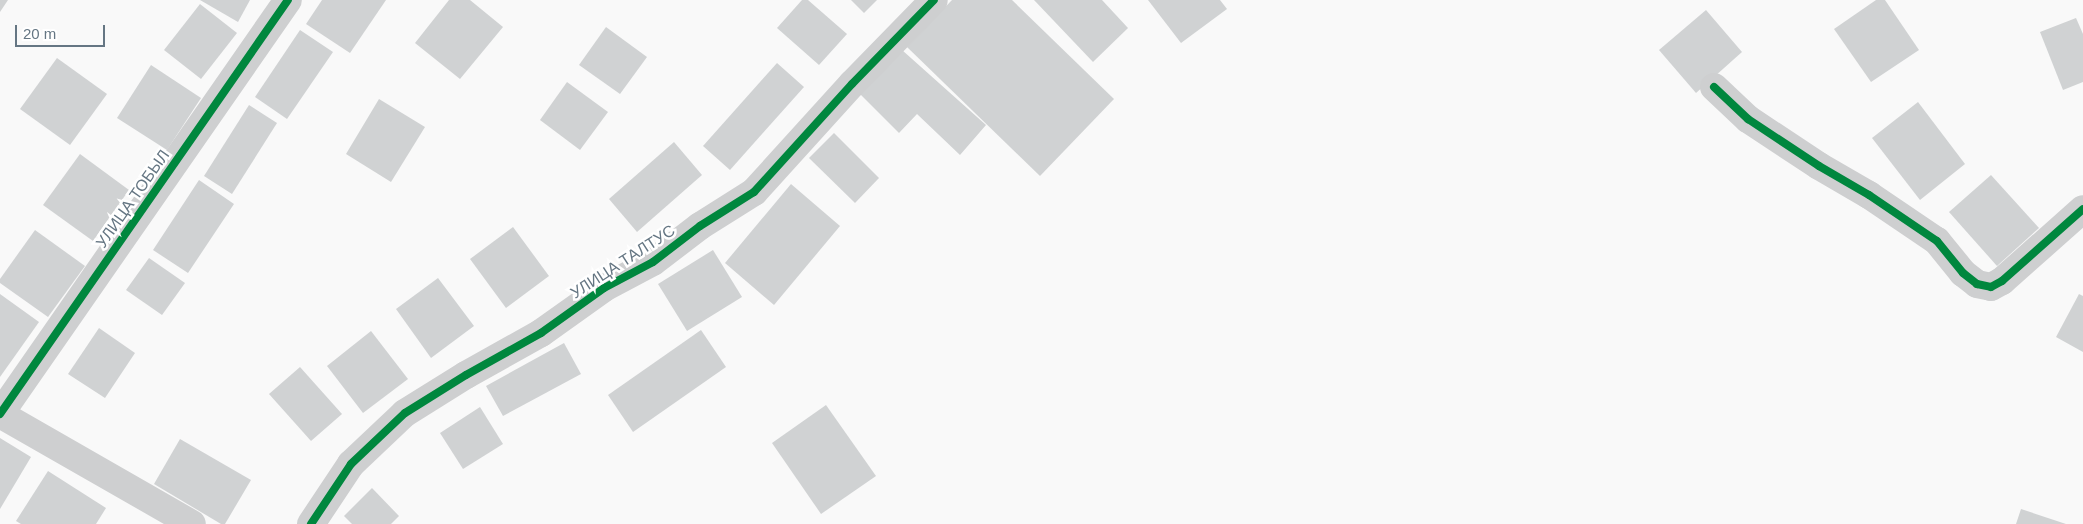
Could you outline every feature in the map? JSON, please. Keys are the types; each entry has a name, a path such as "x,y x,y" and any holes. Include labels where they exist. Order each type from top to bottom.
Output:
{"street":[{"name":"УЛИЦА ТОБЫЛ","path":"0,414 288,0"},
{"name":"УЛИЦА ТАЛТУС","path":"311,524 351,464 405,413 466,375 541,333 604,288 653,262 700,226 754,192 852,84 934,0"},
{"path":"1714,87 1748,119 1819,166 1869,195 1937,241 1976,284 1991,287 2002,281 2083,209"},
{"path":"0,414 192,524"}],"building":[{"path":"0,0 8,0 0,12"},
{"path":"200,0 250,0 238,22"},
{"path":"322,0 386,0 350,53 306,24"},
{"path":"449,0 470,0 503,27 460,79 415,43"},
{"path":"802,0 808,0 847,34 819,65 777,28"},
{"path":"851,0 877,0 864,13"},
{"path":"952,0 1012,0 1114,99 1040,176 907,47"},
{"path":"1034,0 1102,0 1128,28 1093,62"},
{"path":"1148,0 1220,0 1227,9 1181,43"},
{"path":"1876,0 1885,0 1919,50 1871,82 1834,29"},
{"path":"200,4 237,33 201,79 164,50"},
{"path":"1706,10 1742,52 1696,93 1659,50"},
{"path":"2076,18 2083,34 2083,82 2063,90 2040,32"},
{"path":"606,27 647,57 620,94 579,65"},
{"path":"300,30 333,52 287,119 255,97"},
{"path":"902,50 986,125 960,155 917,114 899,133 859,93"},
{"path":"57,58 107,94 70,145 20,109"},
{"path":"777,63 804,87 730,170 703,146"},
{"path":"151,65 201,98 167,150 117,118"},
{"path":"567,82 608,112 580,150 540,120"},
{"path":"379,99 425,127 391,182 346,154"},
{"path":"1918,102 1965,164 1920,200 1872,138"},
{"path":"249,105 277,123 232,194 204,176"},
{"path":"834,133 879,178 855,203 809,158"},
{"path":"674,142 702,175 637,232 609,199"},
{"path":"80,154 129,190 93,241 43,205"},
{"path":"1991,175 2039,228 1997,266 1949,212"},
{"path":"199,180 234,204 188,273 153,250"},
{"path":"791,184 840,226 774,305 725,263"},
{"path":"513,227 549,276 506,308 470,259"},
{"path":"35,230 85,266 48,317 0,283 0,279"},
{"path":"713,250 742,297 687,331 658,284"},
{"path":"149,258 185,283 162,315 126,290"},
{"path":"438,278 474,326 431,358 396,309"},
{"path":"0,294 39,322 0,377"},
{"path":"2079,294 2083,296 2083,352 2056,337"},
{"path":"99,328 135,353 105,398 68,374"},
{"path":"701,330 726,367 633,432 608,395"},
{"path":"371,331 408,379 363,413 327,366"},
{"path":"564,343 581,374 503,416 486,386"},
{"path":"300,367 342,414 311,441 269,394"},
{"path":"826,405 876,476 821,514 772,443"},
{"path":"480,407 503,444 463,469 440,433"},
{"path":"0,438 31,457 0,509"},
{"path":"180,439 251,480 225,524 221,524 154,484"},
{"path":"48,471 106,508 96,524 21,524 16,521"},
{"path":"372,488 399,516 391,524 352,524 344,516"},
{"path":"2021,509 2066,524 2016,524"}],"cycle path":[{"path":"0,414 288,0"},
{"path":"311,524 351,464 405,413 466,375 541,333 604,288 653,262 700,226 754,192 852,84 934,0"},
{"path":"1714,87 1748,119 1819,166 1869,195 1937,241 1963,273 1977,284 1991,287 2002,281 2083,209"}]}
